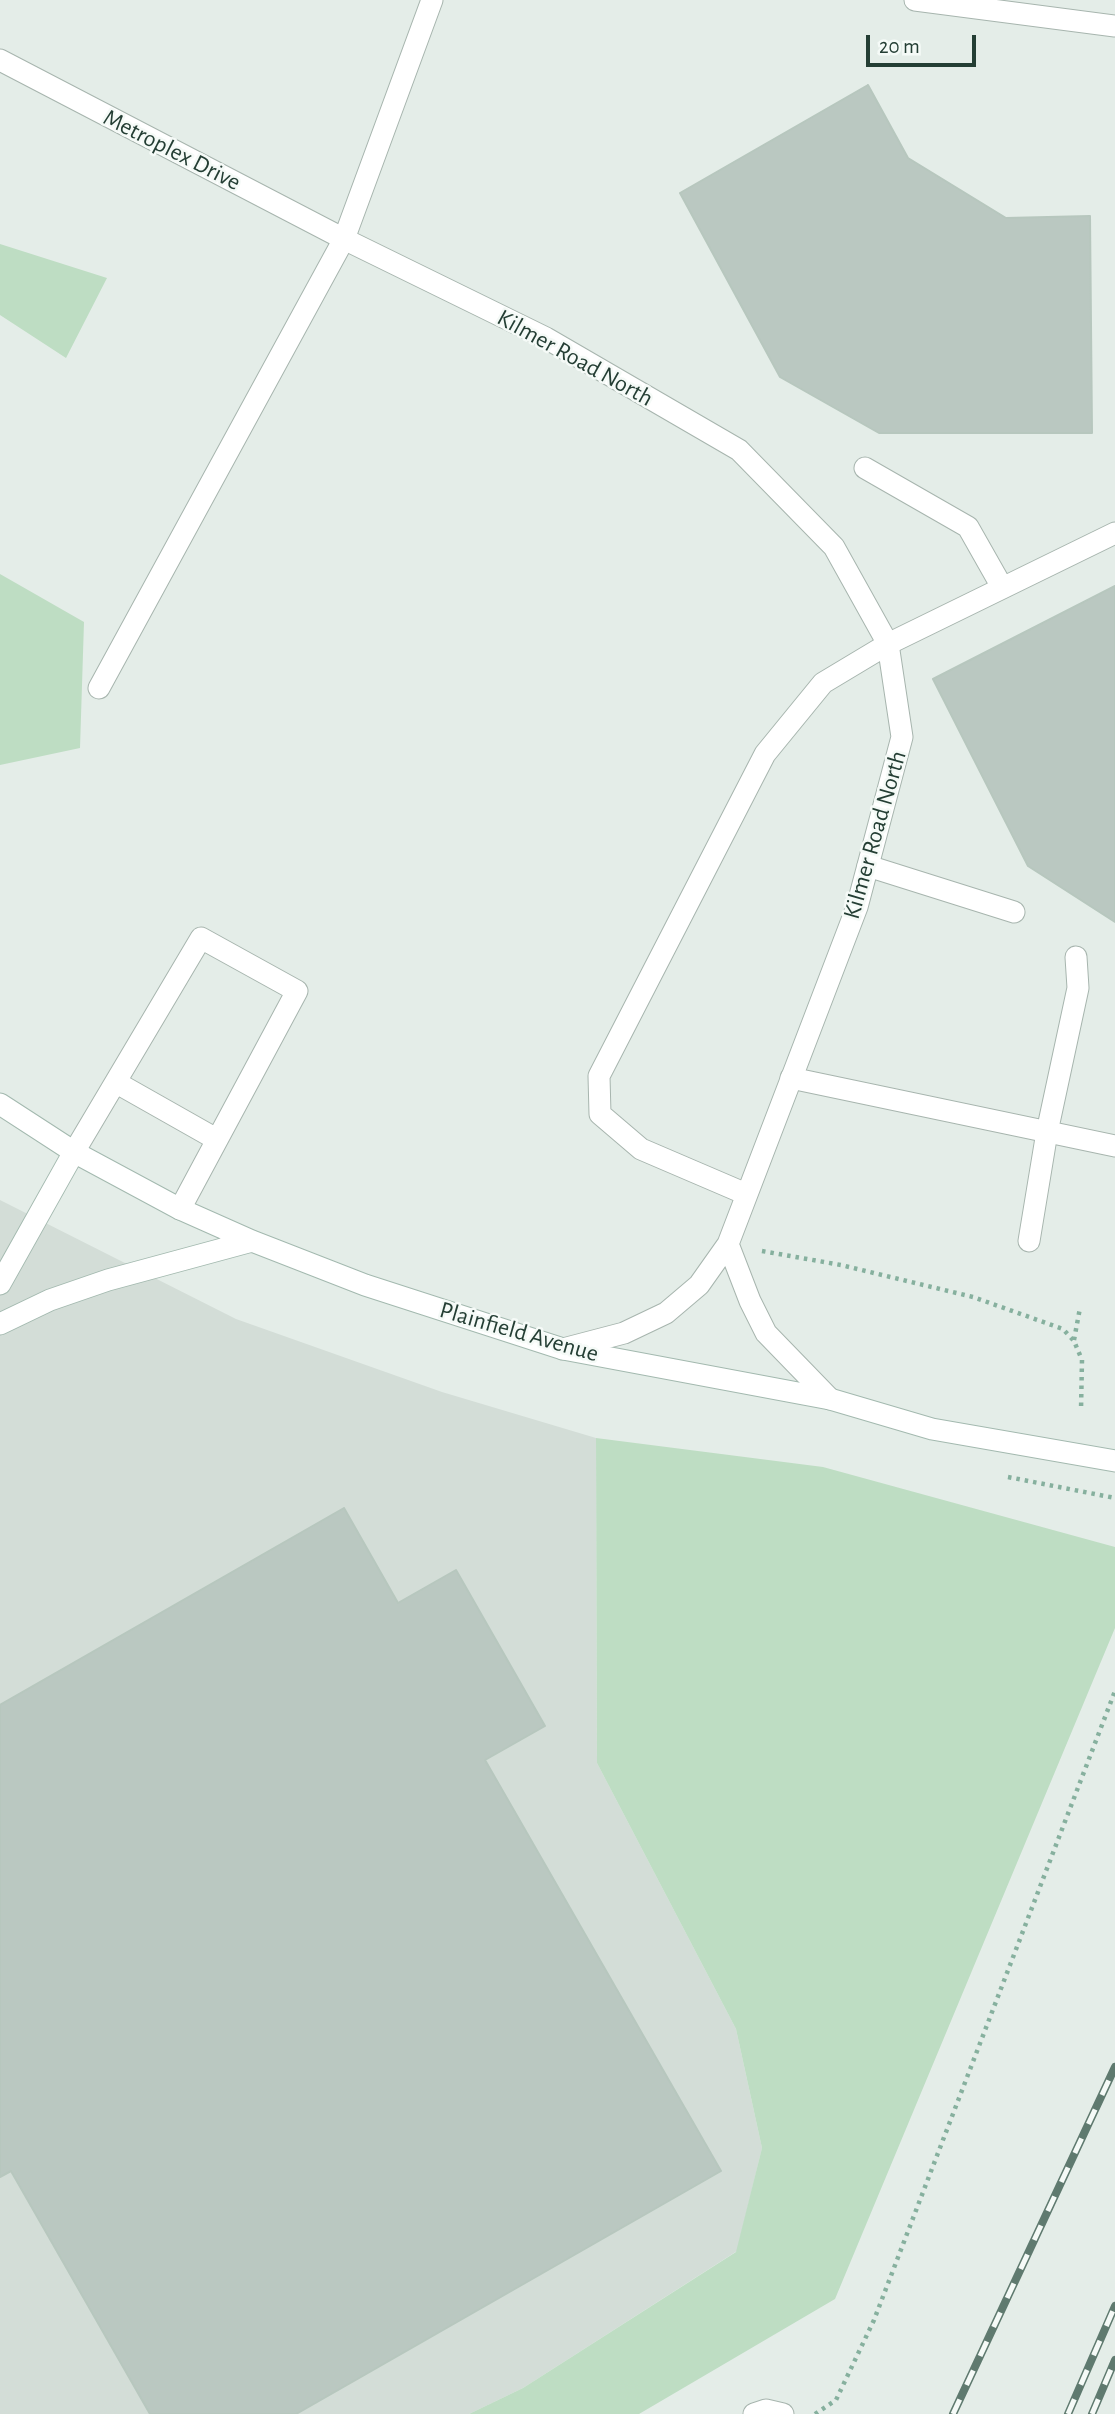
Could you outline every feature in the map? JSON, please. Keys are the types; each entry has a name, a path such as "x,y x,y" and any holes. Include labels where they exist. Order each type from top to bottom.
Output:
{"street":[{"path":"99,688 344,239 432,0"},
{"path":"915,0 1115,26"},
{"name":"Metroplex Drive","path":"0,61 344,239"},
{"name":"Kilmer Road North","path":"344,239 546,338 739,450 834,547 888,644 902,737 868,866 857,906 728,1244 699,1286 666,1313 624,1333 563,1349"},
{"path":"865,468 968,527 1002,587"},
{"path":"746,1194 641,1149 600,1114 599,1076 765,754 823,683 888,644 1115,533"},
{"path":"868,866 1014,912"},
{"path":"0,1284 74,1152 201,937 297,991 180,1209"},
{"path":"1029,1241 1047,1132 1078,988 1076,957"},
{"path":"791,1078 1115,1146"},
{"path":"117,1083 216,1139"},
{"name":"Plainfield Avenue","path":"0,1104 74,1152 180,1209 252,1241 365,1285 563,1349 830,1399 932,1429 1115,1461"},
{"path":"0,1324 50,1300 108,1280 252,1241"},
{"path":"728,1244 750,1301 766,1333 830,1399"},
{"path":"754,2414 766,2410 783,2414"}],"path":[{"path":"754,1250 841,1265 973,1297 1063,1329 1074,1341 1082,1360 1081,1410"},
{"path":"1074,1341 1080,1308"},
{"path":"1008,1477 1115,1498"},
{"path":"815,2414 835,2400 874,2320 1115,1691"}],"shaded area":[{"path":"0,1200 236,1319 442,1392 596,1438 597,1763 736,2029 762,2148 737,2251 523,2388 469,2414 0,2414"}],"green space":[{"path":"0,244 107,278 66,358 0,315"},
{"path":"0,574 84,622 80,748 0,765"},
{"path":"596,1438 823,1467 1115,1547 1115,1628 835,2299 639,2414 469,2414 523,2388 736,2252 762,2148 736,2029 597,1763"}],"building":[{"path":"868,85 908,158 1006,218 1090,216 1092,433 879,433 780,377 680,193"},
{"path":"1115,586 1115,922 1028,866 933,679"},
{"path":"344,1508 398,1603 456,1570 545,1726 485,1760 721,2171 296,2414 150,2414 11,2171 0,2177 0,1705"}],"railway":[{"path":"953,2414 1115,2067"},
{"path":"1068,2414 1115,2306"},
{"path":"1092,2414 1115,2360"}]}
